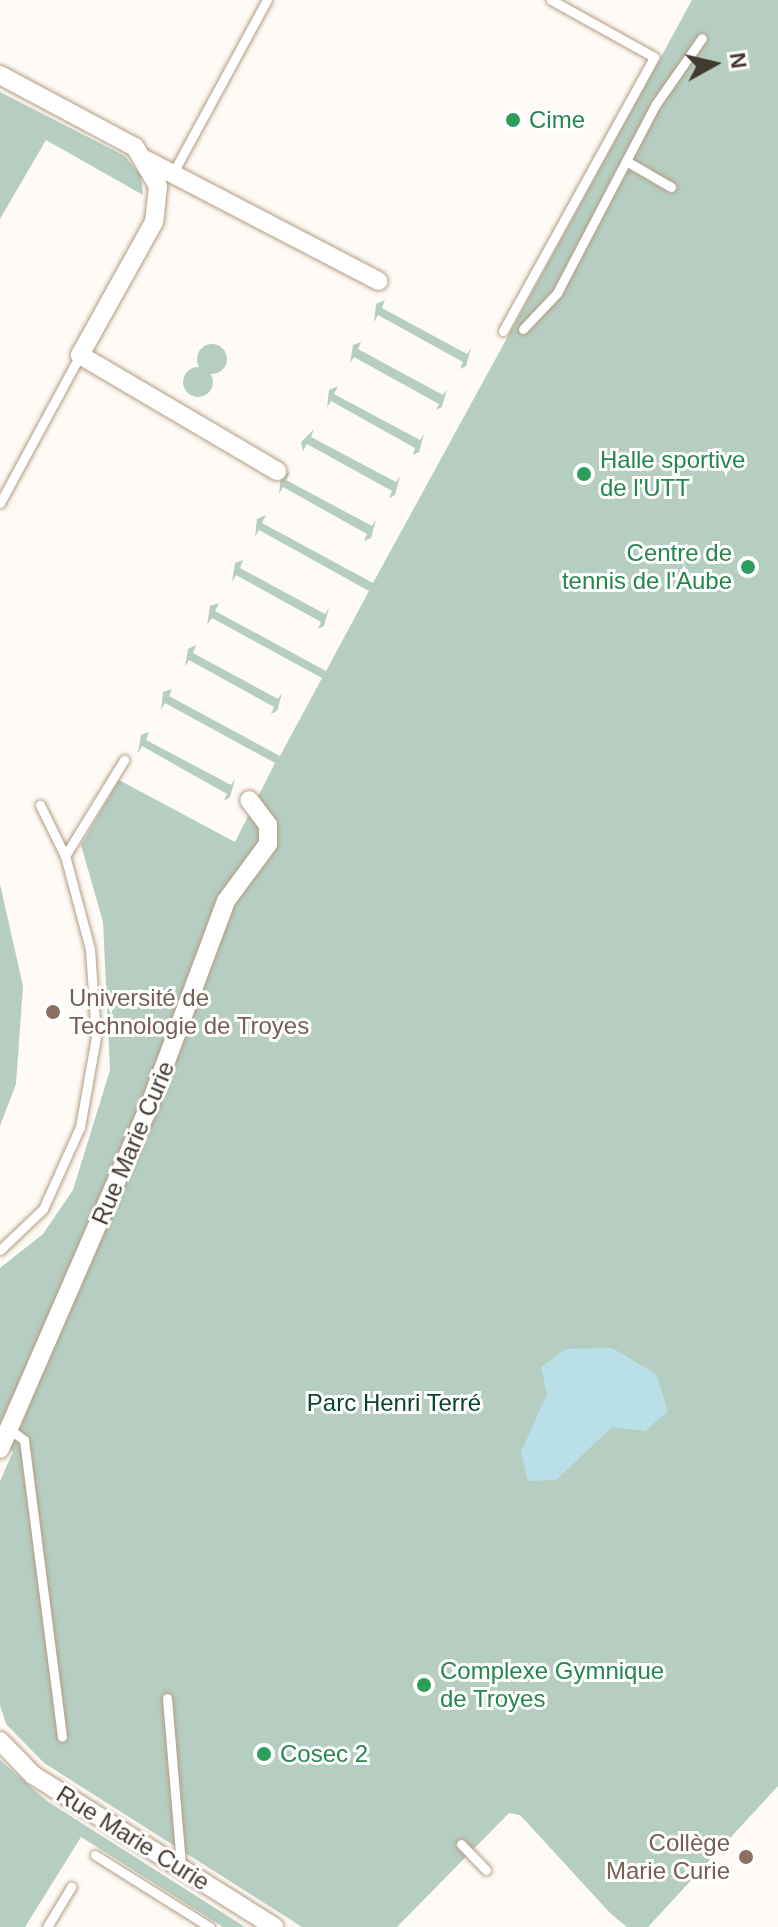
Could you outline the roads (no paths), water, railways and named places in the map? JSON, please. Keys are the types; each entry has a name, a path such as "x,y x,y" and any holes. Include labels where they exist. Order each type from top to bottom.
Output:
{"street":[{"path":"0,75 135,147 146,160 158,186 154,222 80,355 277,471"},
{"path":"146,160 174,171 378,281"},
{"name":"Rue Marie Curie","path":"0,1449 182,1027 226,901 268,844 268,825 249,800"},
{"name":"Rue Marie Curie","path":"0,1741 33,1775 261,1924"}],"lane":[{"path":"174,171 267,0"},
{"path":"503,331 654,57 551,0"},
{"path":"523,329 557,293 626,161 702,38"},
{"path":"626,161 671,187"},
{"path":"0,503 80,355"},
{"path":"65,856 124,760"},
{"path":"0,1250 43,1209 80,1127 96,1037 90,949 65,856 40,805"},
{"path":"9,1429 26,1452 62,1737"},
{"path":"167,1698 181,1870"},
{"path":"461,1844 486,1870"},
{"path":"95,1855 210,1927"},
{"path":"47,1927 71,1887"}],"water":[{"path":"612,1348 656,1374 668,1411 645,1431 612,1427 556,1480 528,1481 521,1452 547,1394 541,1367 566,1349"}],"place":[{"name":"Cime","path":"513,120"},
{"name":"Halle sportive de l'UTT","path":"584,474"},
{"name":"Centre de tennis de l'Aube","path":"748,567"},
{"name":"Université de Technologie de Troyes","path":"53,1012"},
{"name":"Complexe Gymnique de Troyes","path":"424,1685"},
{"name":"Cosec 2","path":"264,1754"},
{"name":"Collège Marie Curie","path":"746,1857"}],"park label":[{"name":"Parc Henri Terré","path":"394,1403"}]}
